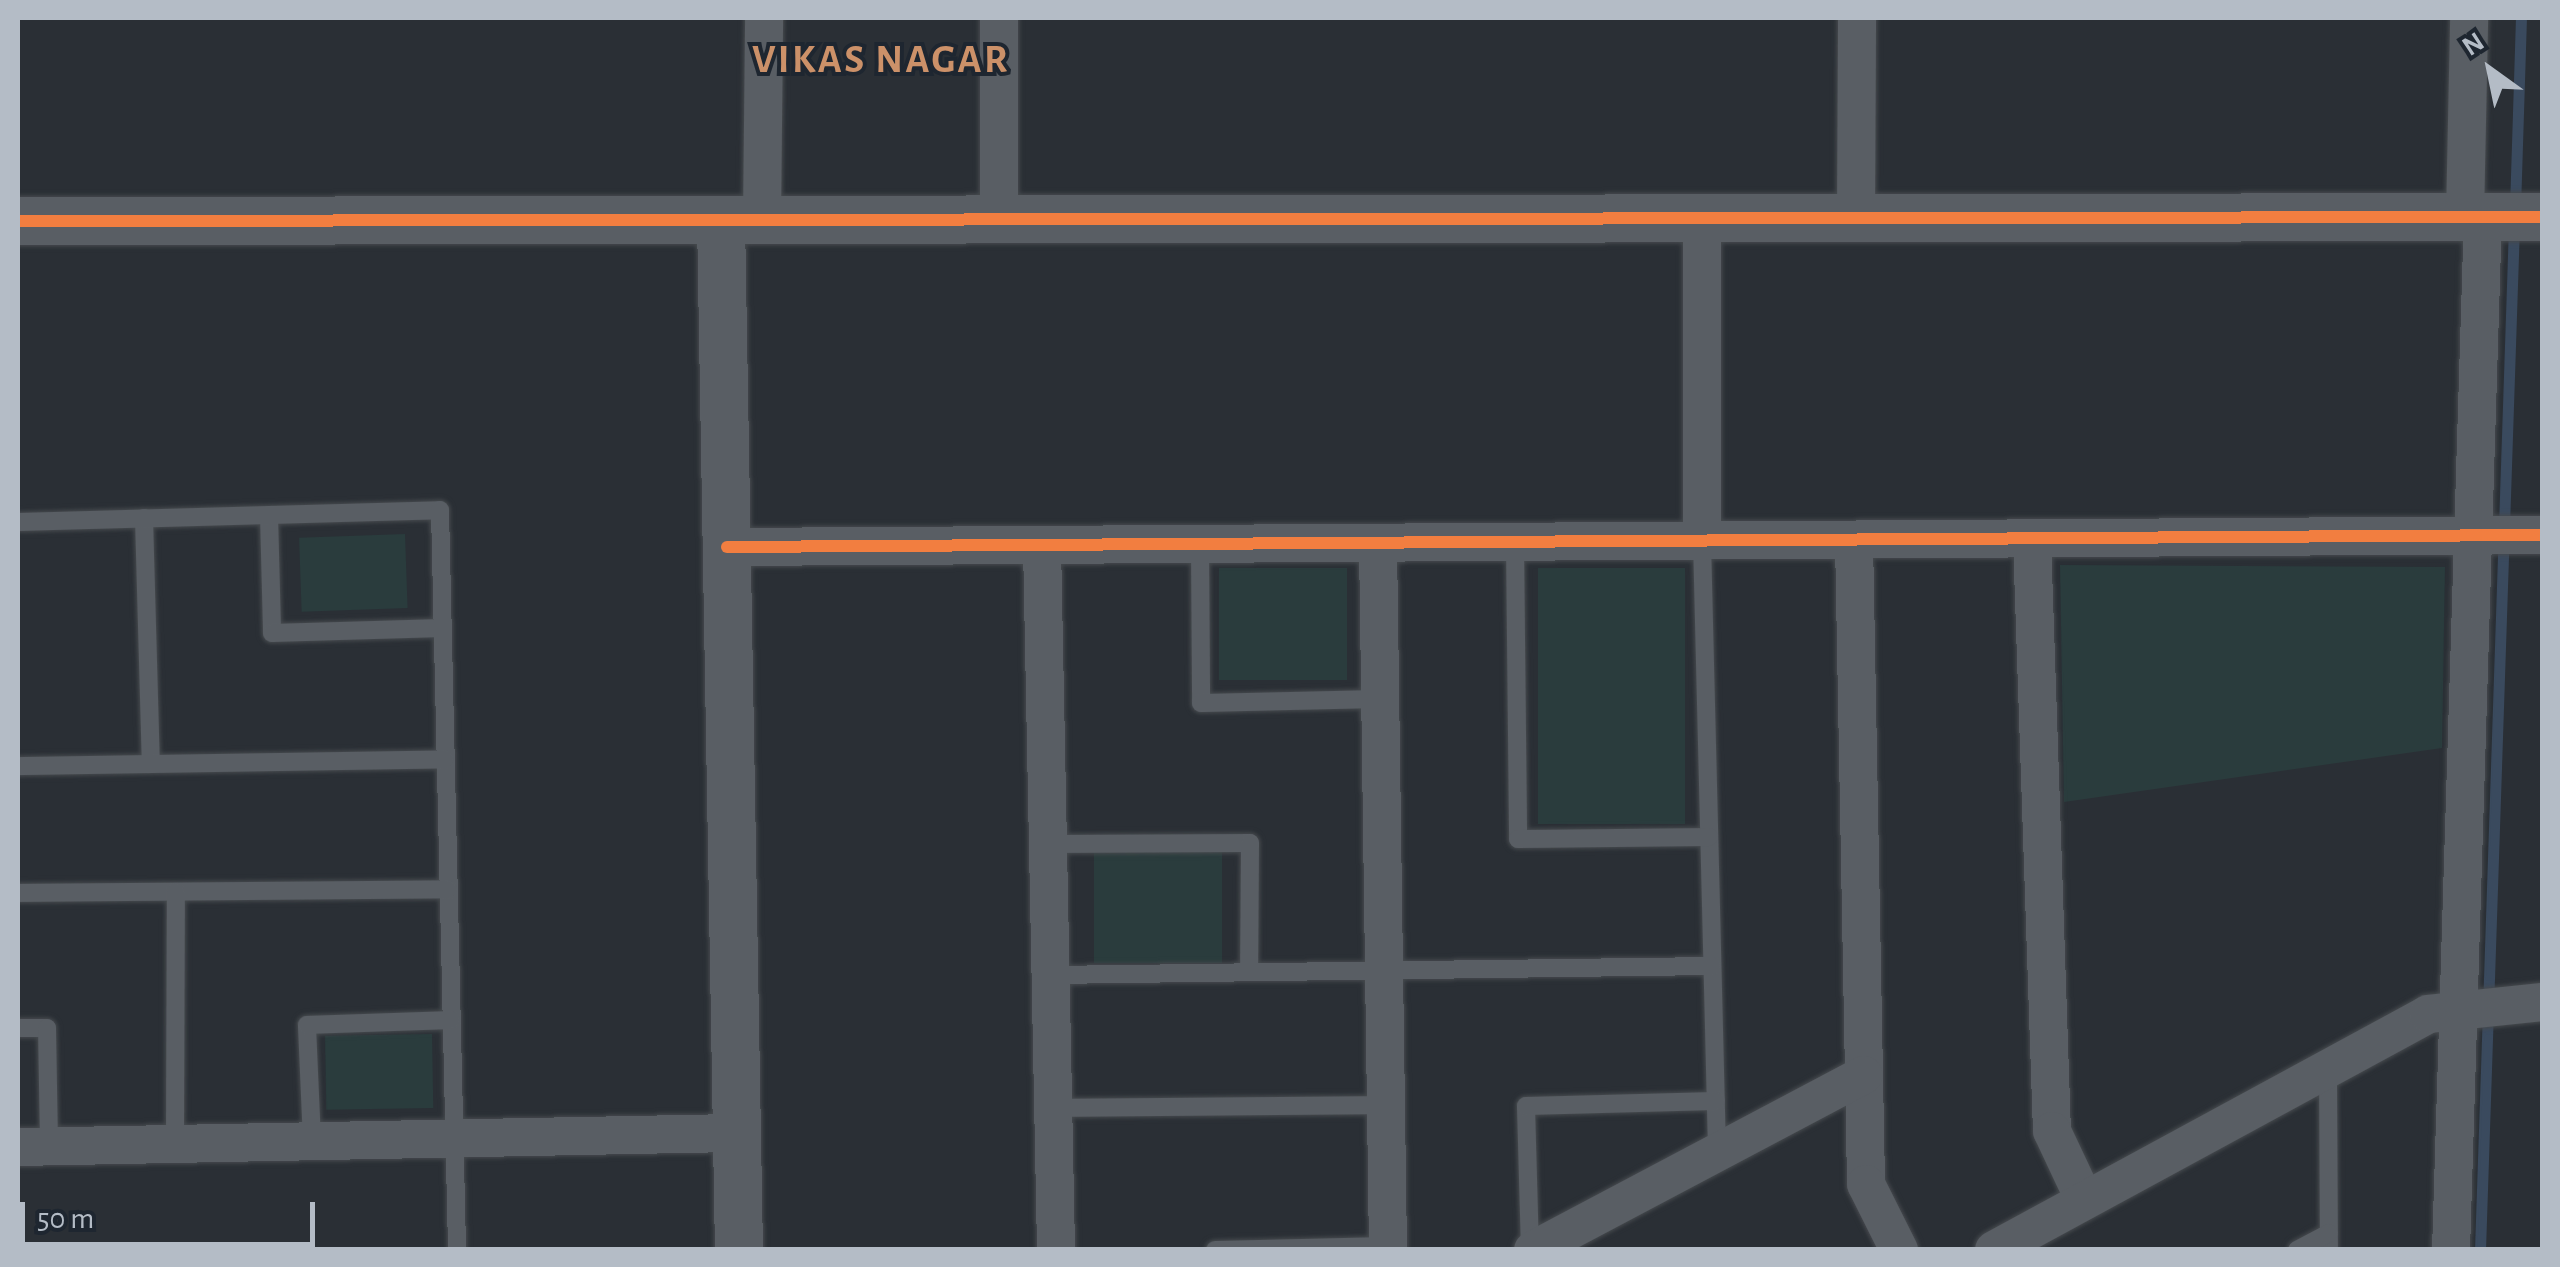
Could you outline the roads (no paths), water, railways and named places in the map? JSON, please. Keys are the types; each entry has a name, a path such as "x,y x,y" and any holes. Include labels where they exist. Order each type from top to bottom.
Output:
{"street":[{"path":"738,1250 727,547 742,220 764,18"},
{"path":"999,18 999,219"},
{"path":"1856,218 1858,18"},
{"path":"2450,1250 2496,1007 2507,536 2505,217 2469,18"},
{"path":"18,221 2505,217"},
{"path":"1702,218 1702,541"},
{"path":"727,547 2507,536"},
{"path":"2032,539 2052,1130 2084,1199"},
{"path":"1854,540 1866,1184 1899,1250"},
{"path":"1378,543 1388,1248"},
{"path":"1042,545 1056,1250"},
{"path":"1998,1249 2328,1063 2428,1014 2496,1007"},
{"path":"1532,1250 1864,1075"},
{"path":"33,1146 736,1133"}],"lane":[{"path":"18,522 440,510 457,1250"},
{"path":"269,515 272,633 442,628"},
{"path":"144,518 151,764"},
{"path":"1702,541 1717,1152"},
{"path":"1515,542 1518,839 1709,837"},
{"path":"1200,544 1200,703 1380,699"},
{"path":"18,766 445,759"},
{"path":"1048,844 1250,843 1250,972"},
{"path":"18,893 448,889"},
{"path":"176,892 176,1144"},
{"path":"1051,974 1712,966"},
{"path":"312,1141 307,1025 452,1020"},
{"path":"18,1028 47,1028 33,1146"},
{"path":"2298,1250 2329,1241 2328,1063"},
{"path":"1532,1250 1526,1106 1716,1101"},
{"path":"1054,1108 1386,1105"},
{"path":"1215,1250 1388,1248"}],"waterway":[{"path":"2515,208 2521,18"},
{"path":"2480,1250 2514,227"}],"district":[{"name":"VIKAS NAGAR","path":"881,60"}]}
